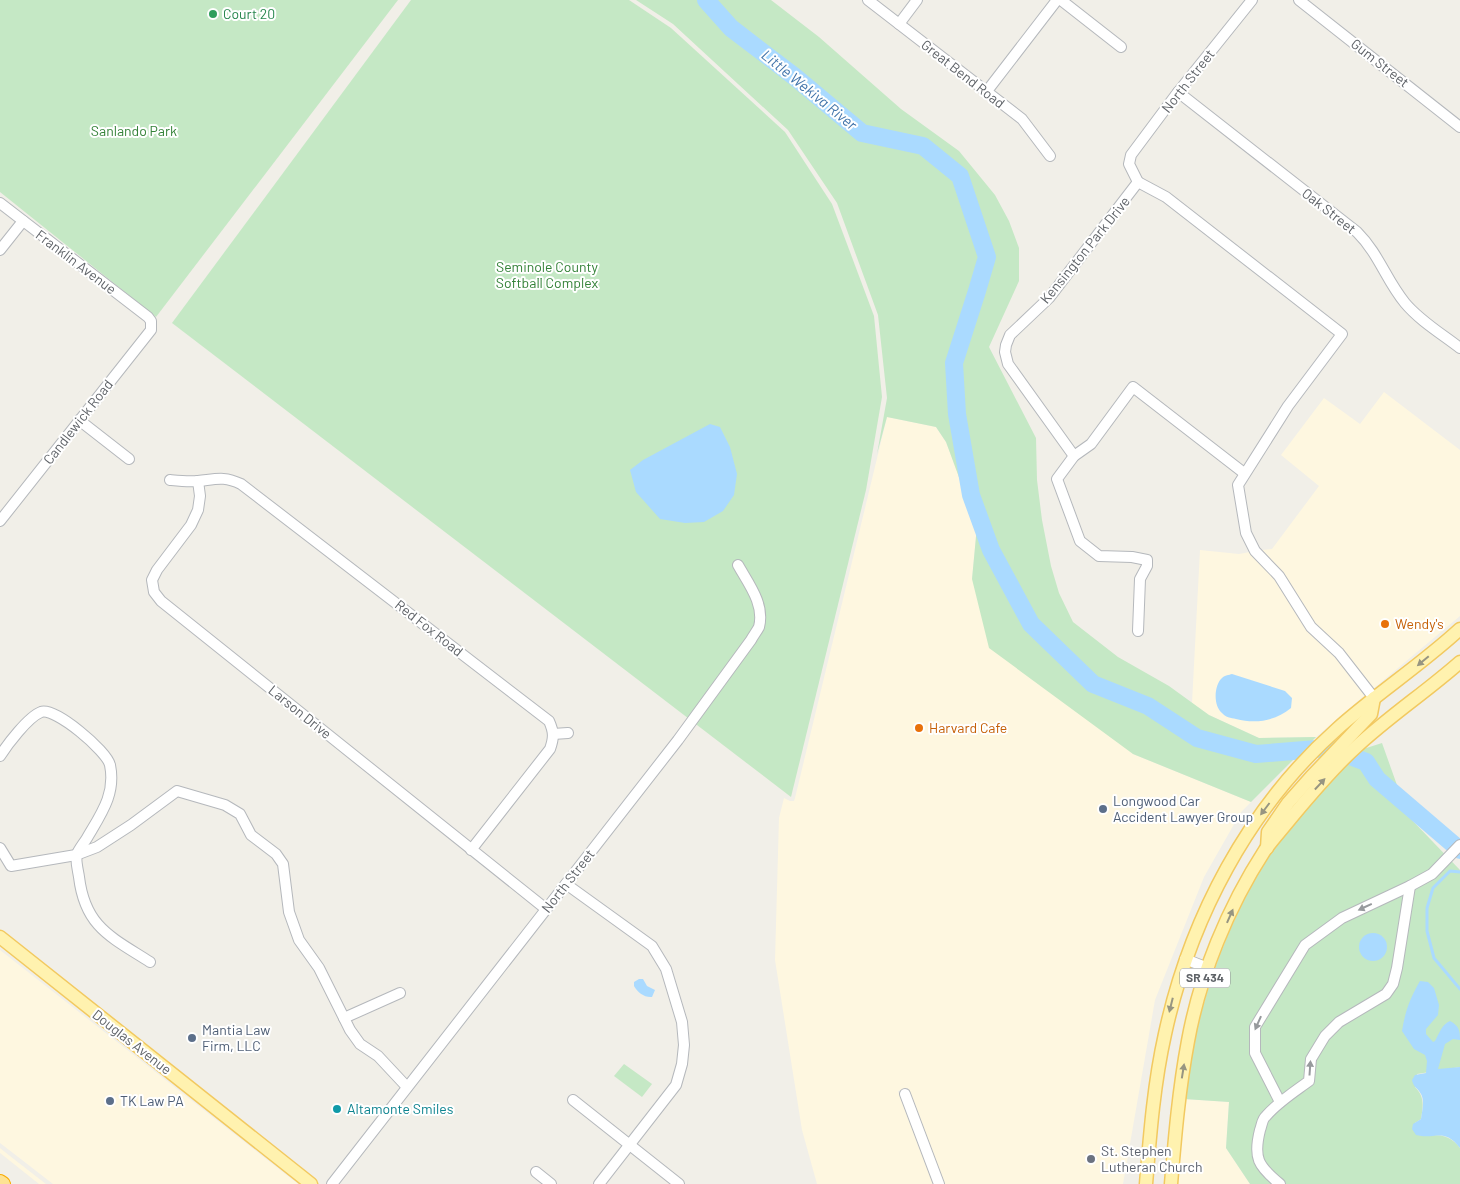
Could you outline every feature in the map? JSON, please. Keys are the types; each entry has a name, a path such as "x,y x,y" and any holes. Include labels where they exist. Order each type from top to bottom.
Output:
{"main road":[{"name":"SR 434","path":"1146,1184 1157,1073 1172,1002 1200,919 1233,857 1255,823 1296,770 1336,730 1460,629"},
{"name":"SR 434","path":"1171,1184 1176,1119 1185,1058 1196,1009 1208,968 1248,877 1267,848 1315,790 1353,749 1376,728 1460,662"},
{"path":"1267,848 1268,832 1288,803 1371,714 1374,698"},
{"name":"Douglas Avenue","path":"0,937 311,1184"}],"street":[{"name":"Great Bend Road","path":"868,0 1022,120 1050,156"},
{"path":"899,24 917,0"},
{"path":"986,91 1057,0"},
{"path":"1061,0 1121,47"},
{"name":"North Street","path":"1129,164 1131,155 1178,92 1252,0"},
{"name":"Gum Street","path":"1299,0 1460,127"},
{"name":"Oak Street","path":"1178,92 1357,232 1370,244 1394,287 1406,304 1460,348"},
{"name":"Kensington Park Drive","path":"1074,456 1008,364 1005,352 1006,346 1010,335 1049,298 1138,182 1129,164"},
{"path":"1138,182 1166,197 1342,334 1288,406 1238,485 1246,533 1255,551 1280,576 1311,627 1339,653 1374,698"},
{"name":"Franklin Avenue","path":"0,203 151,321"},
{"path":"0,250 23,221"},
{"name":"Candlewick Road","path":"0,520 151,330 151,321"},
{"path":"1138,631 1140,579 1147,566 1147,560 1132,557 1099,556 1080,541 1057,479 1074,456 1091,444 1133,387 1244,474"},
{"path":"79,420 129,459"},
{"name":"Red Fox Road","path":"170,480 198,481 218,478 230,479 241,484 549,721 553,734"},
{"name":"Larson Drive","path":"198,481 200,496 198,510 191,525 157,570 152,580 154,592 161,601 546,909"},
{"name":"North Street","path":"332,1184 678,740 759,627 758,604 738,565"},
{"path":"0,756 31,718 42,711 52,713 100,748 110,762 112,781 108,804 76,855 86,909 96,924 110,937 150,962"},
{"path":"471,850 550,749 554,739 553,734 568,733"},
{"path":"0,848 11,866 76,855 96,847 177,791 225,805 240,814 251,835 276,854 283,864 289,912 300,940 320,968 344,1018 360,1044 378,1056 407,1087"},
{"path":"1280,1102 1255,1053 1255,1027 1305,945 1342,918 1432,874 1460,845"},
{"path":"566,884 652,946 666,969 682,1022 684,1045 682,1064 676,1085 599,1184"},
{"path":"1280,1184 1268,1174 1259,1161 1256,1147 1264,1118 1280,1102 1309,1081 1310,1059 1325,1036 1339,1022 1386,994 1393,984 1410,886"},
{"path":"1185,959 1208,968"},
{"path":"344,1018 400,993"},
{"path":"905,1094 939,1184"},
{"path":"573,1100 679,1184"},
{"path":"536,1172 551,1184"}],"shaded area":[{"path":"1384,392 1460,450 1460,616 1373,689 1343,650 1315,624 1284,573 1262,550 1272,549 1319,486 1281,455 1324,398 1360,424"},
{"path":"887,417 936,427 946,442 977,526 972,579 1133,754 1251,802 1241,812 1204,877 1155,1000 1123,1184 944,1184 908,1088 898,1091 933,1184 817,1184 802,1130 775,960 779,818 784,798 794,801 795,798"},
{"path":"1200,550 1239,554 1250,552 1276,579 1307,630 1335,656 1365,695 1316,737 1259,738 1209,715 1192,703"},
{"path":"0,950 298,1184 53,1184 0,1143"},
{"path":"1184,1099 1229,1102 1226,1148 1250,1184 1177,1184"},
{"path":"0,1148 46,1184 39,1184 0,1153"}],"green space":[{"name":"Sanlando Park","path":"0,0 398,0 156,317 0,192"},
{"name":"Seminole County Softball Complex","path":"411,0 629,0 671,28 785,132 832,204 874,316 882,397 866,490 791,797 172,323"},
{"path":"636,0 771,0 819,37 901,109 959,151 995,195 1009,221 1019,248 1019,281 989,347 1036,438 1037,480 1042,520 1051,566 1059,593 1073,622 1118,657 1169,686 1209,715 1259,738 1316,737 1251,802 1133,754 989,648 972,579 977,526 946,442 936,427 887,417 877,454 887,398 878,315 837,203 788,130 673,24"},
{"path":"1382,743 1408,816 1460,870 1460,1067 1417,1074 1415,1087 1422,1098 1423,1106 1421,1119 1415,1123 1421,1136 1443,1136 1452,1140 1460,1148 1460,1184 1250,1184 1226,1148 1229,1102 1184,1099 1189,1066 1204,1003 1225,941 1253,882 1270,854 1272,854 1272,850 1319,793 1360,750"},
{"path":"624,1064 652,1084 642,1097 614,1076"}],"water":[{"path":"710,424 720,427 730,447 737,474 734,495 723,511 704,522 685,523 660,519 636,492 630,470 643,460"},
{"path":"1232,674 1285,691 1292,698 1291,708 1272,719 1251,721 1230,718 1219,710 1217,706 1216,690 1222,678"},
{"path":"1373,933 1383,937 1387,947 1383,957 1373,961 1363,957 1359,947 1363,937"},
{"path":"643,979 647,986 655,990 652,997 644,996 635,988 634,982"},
{"path":"1420,981 1428,982 1434,988 1439,1005 1438,1015 1426,1029 1426,1034 1433,1042 1435,1041 1443,1027 1450,1021 1459,1031 1460,1040 1453,1039 1445,1044 1438,1069 1460,1067 1460,1148 1444,1136 1416,1135 1412,1129 1413,1124 1421,1119 1423,1103 1421,1094 1412,1080 1415,1075 1426,1073 1427,1061 1425,1055 1414,1049 1402,1031 1408,1005"}],"waterway":[{"name":"Little Wekiva River","path":"706,0 731,28 795,77 862,133 923,146 960,176 987,257 954,363 957,414 971,495 991,550 1031,624 1093,684 1148,706 1197,738 1256,754 1329,748 1366,762 1377,779 1460,850"},
{"path":"1460,872 1450,871 1433,888 1427,908 1427,931 1434,958 1460,989"}],"place":[{"name":"Court 20","path":"213,14"},
{"name":"Wendy's","path":"1385,624"},
{"name":"Harvard Cafe","path":"919,728"},
{"name":"Longwood Car Accident Lawyer Group","path":"1103,809"},
{"name":"Mantia Law Firm, LLC","path":"192,1038"},
{"name":"TK Law PA","path":"110,1101"},
{"name":"Altamonte Smiles","path":"337,1109"},
{"name":"St. Stephen Lutheran Church","path":"1091,1159"}]}
